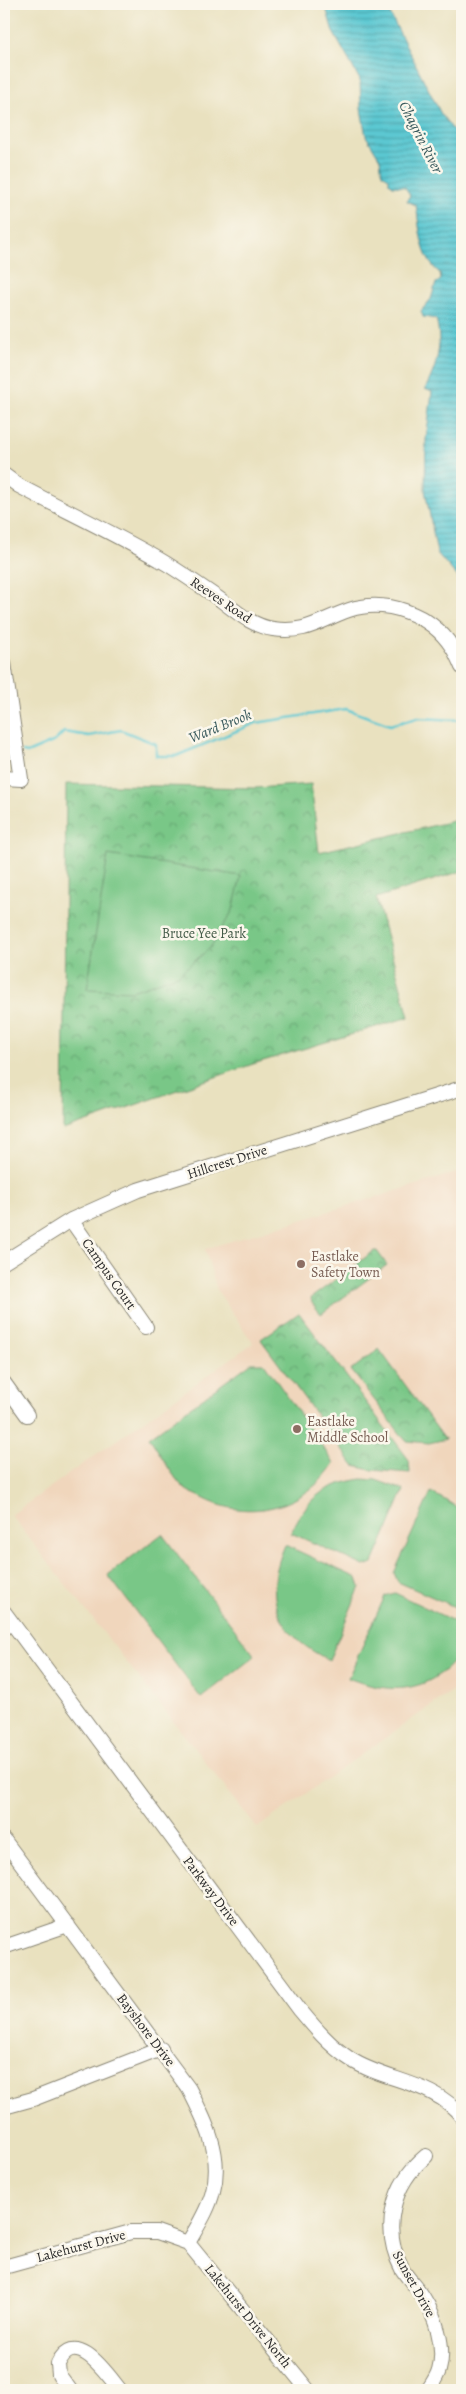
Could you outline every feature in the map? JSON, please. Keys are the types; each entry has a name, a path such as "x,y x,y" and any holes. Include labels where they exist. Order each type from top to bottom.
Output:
{"street":[{"name":"Reeves Road","path":"4,475 19,486 166,564 215,596 246,620 272,630 305,630 326,618 352,609 377,605 406,610 432,625 452,646 462,667"},
{"path":"4,663 21,779 4,778"},
{"name":"Hillcrest Drive","path":"4,1262 71,1220 138,1190 462,1088"},
{"name":"Campus Court","path":"71,1220 146,1328"},
{"path":"4,1383 27,1415"},
{"name":"Parkway Drive","path":"4,1612 300,2010 324,2039 351,2059 385,2075 428,2089 462,2117"},
{"name":"Bayshore Drive","path":"4,1840 189,2088 208,2126 215,2155 214,2190 188,2243"},
{"path":"4,1947 68,1925"},
{"path":"4,2107 33,2099 161,2049"},
{"name":"Sunset Drive","path":"426,2156 414,2166 398,2192 390,2216 393,2246 403,2270 423,2296 432,2314 440,2342 439,2369 428,2390"},
{"name":"Lakehurst Drive","path":"4,2267 131,2232 157,2232 188,2243"},
{"name":"Lakehurst Drive North","path":"188,2243 308,2390"},
{"path":"70,2390 58,2375 58,2364 66,2352 74,2350 85,2352 97,2362 120,2390"}],"shaded area":[{"name":"Eastlake Middle School","path":"462,1171 462,1684 257,1828 11,1515 253,1343 217,1290 205,1249"}],"green space":[{"name":"Bruce Yee Park","path":"66,784 256,788 311,784 319,852 462,819 462,871 376,898 409,1017 253,1064 63,1130"},
{"path":"108,855 241,876 233,910 210,948 178,975 132,991 87,989"},
{"path":"374,1251 377,1251 387,1265 321,1314 312,1303 311,1298"},
{"path":"299,1313 409,1460 410,1473 371,1470 354,1466 262,1341 261,1339"},
{"path":"379,1349 446,1439 429,1443 406,1441 351,1370"},
{"path":"251,1363 264,1363 334,1463 308,1491 275,1507 256,1510 219,1505 186,1489 180,1484 149,1437"},
{"path":"362,1479 376,1480 404,1490 373,1563 364,1566 291,1533 303,1511 318,1495 337,1485"},
{"path":"431,1492 462,1510 462,1610 398,1582 394,1573"},
{"path":"162,1534 255,1656 201,1698 108,1575"},
{"path":"285,1545 357,1578 360,1587 329,1660 311,1650 297,1639 286,1627 279,1613 275,1598 275,1582 278,1564"},
{"path":"395,1593 462,1625 462,1651 438,1675 425,1683 411,1687 381,1687 348,1678 385,1596"}],"water":[{"name":"Chagrin River","path":"325,4 385,4 441,114 462,142 462,582 437,553 425,490 426,439 432,392 425,389 436,364 439,337 436,319 423,317 421,311 431,299 436,283 441,280 440,273 433,267 425,251 416,205 407,201 410,195 405,187 393,186 389,183 389,178 382,174 380,159 366,136 361,109 360,80 333,32"}],"waterway":[{"name":"Ward Brook","path":"23,752 27,753 55,741 64,732 89,736 121,730 156,744 156,756 176,756 256,723 346,709 390,725 417,718 461,720"},
{"name":"Ward Brook","path":"4,750 12,751"}],"place":[{"name":"Eastlake Safety Town","path":"301,1264"},
{"name":"Eastlake Middle School","path":"297,1429"}]}
